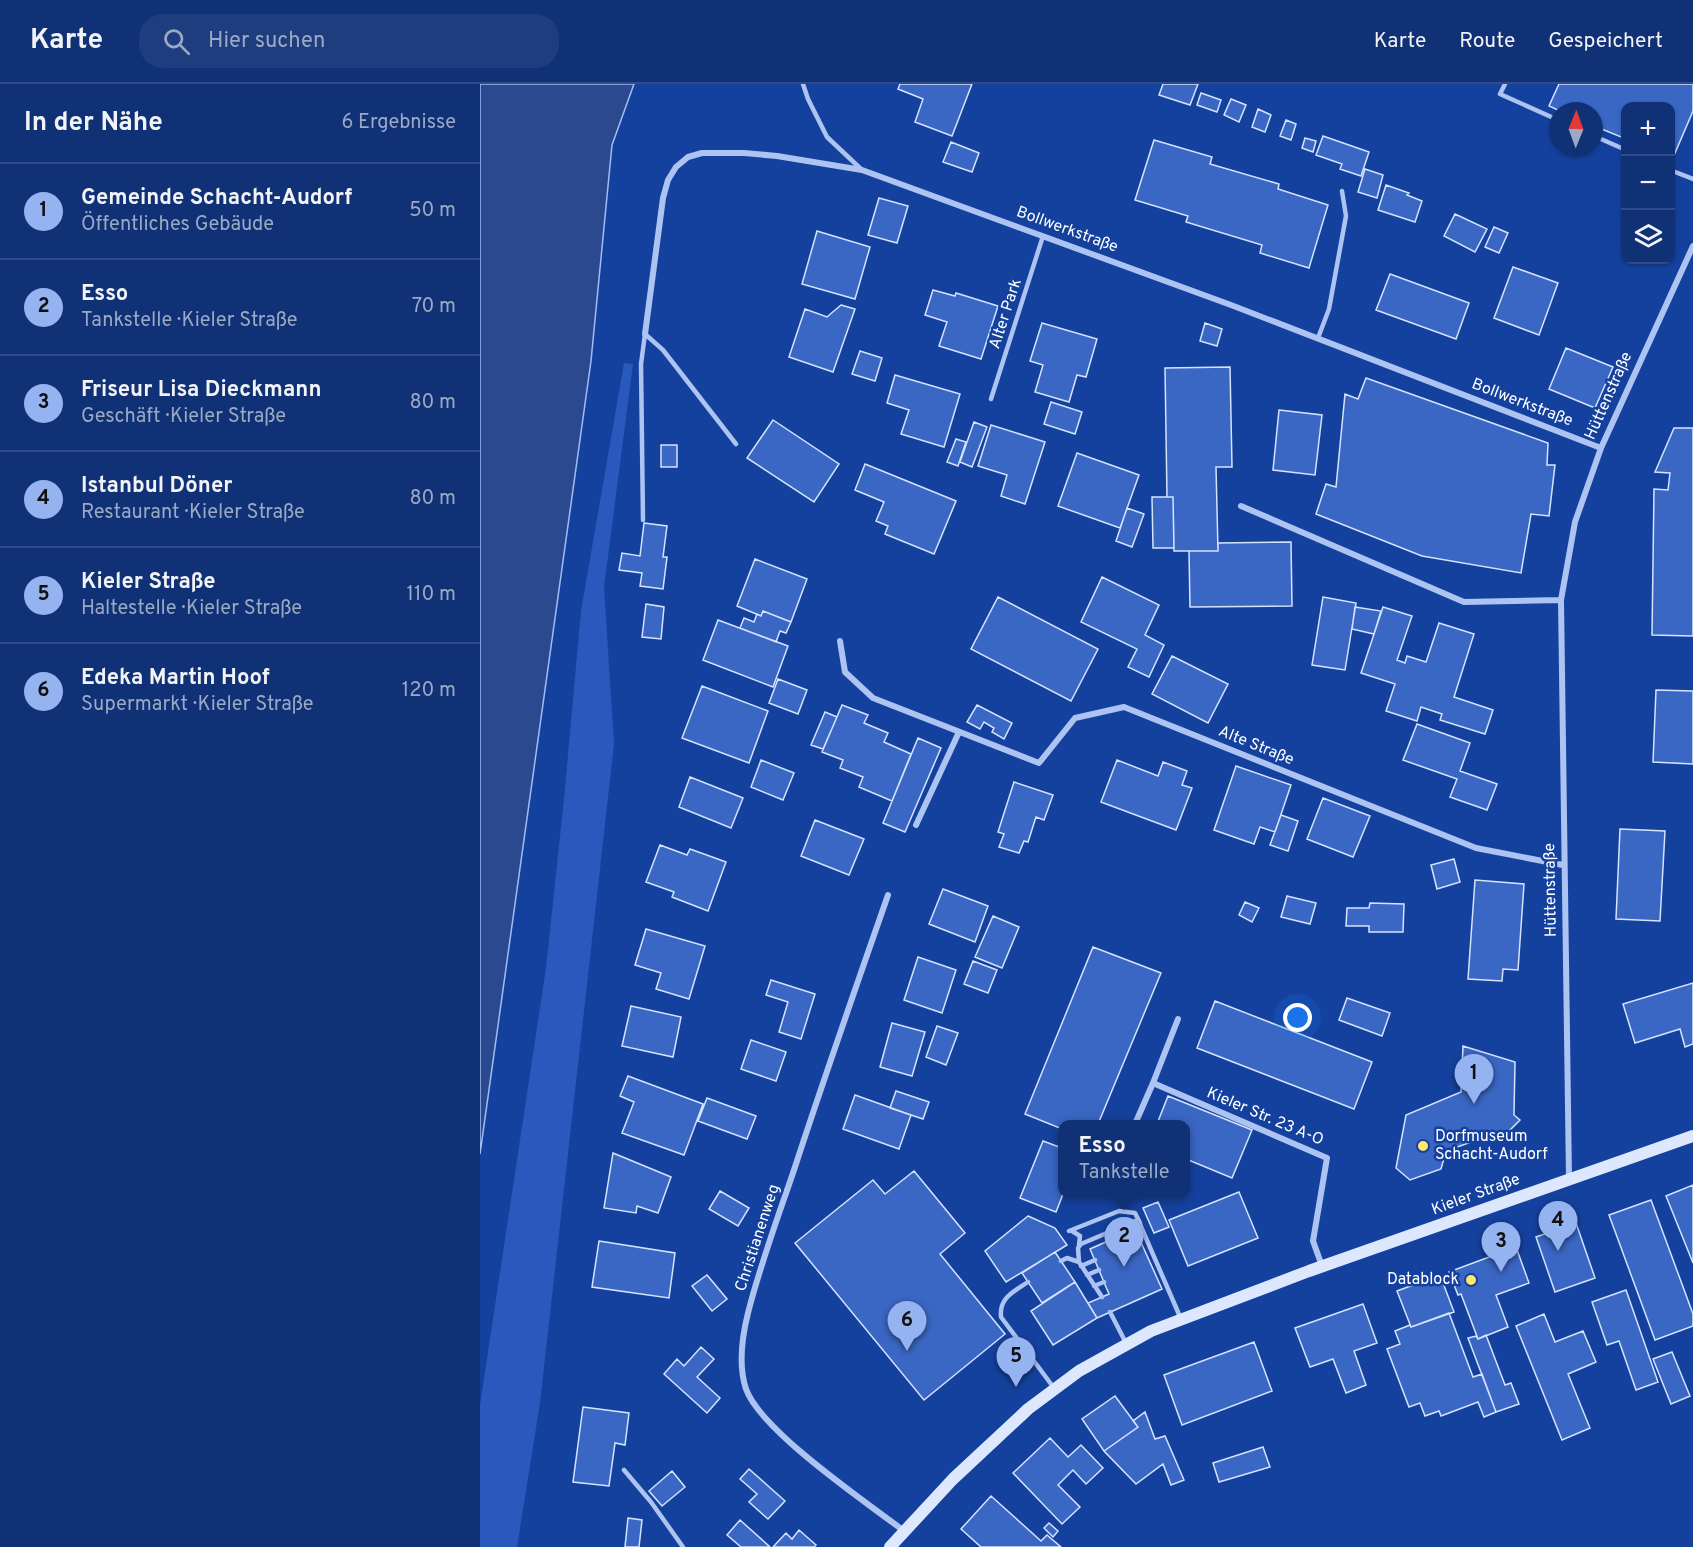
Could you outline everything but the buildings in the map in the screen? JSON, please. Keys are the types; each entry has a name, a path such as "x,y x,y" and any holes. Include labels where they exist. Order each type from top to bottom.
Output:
{"main road":[{"name":"Kieler Straße","path":"890,1547 953,1479 1001,1432 1054,1388 1079,1371 1151,1331 1322,1267 1693,1136"}],"street":[{"name":"Bollwerkstraße","path":"645,334 663,198 671,172 687,157 717,152 804,159 862,170 1318,338 1600,448"},
{"name":"Hüttenstraße","path":"1569,1179 1561,600 1575,522 1600,448 1693,246"},
{"path":"1242,507 1464,602 1561,600"},
{"name":"Alte Straße","path":"840,641 845,672 873,698 1039,763 1075,718 1124,707 1476,848 1563,865"},
{"path":"916,825 959,732"},
{"name":"Christianenweg","path":"888,895 832,1053 765,1257 748,1314 742,1371 747,1390 759,1411 817,1464 904,1532"},
{"path":"1137,1120 1178,1019"},
{"name":"Kieler Str. 23 A-O","path":"1153,1083 1327,1158 1313,1241 1322,1267"}],"lane":[{"path":"803,84 827,137 862,170"},
{"path":"1505,84 1500,94 1549,116"},
{"path":"1603,140 1621,148"},
{"path":"1675,172 1693,180"},
{"path":"1318,338 1329,309 1346,216 1342,191"},
{"name":"Alter Park","path":"991,399 1043,236"},
{"path":"645,334 663,350 736,444"},
{"path":"643,520 641,364 645,334"},
{"path":"1108,1292 1101,1296 1094,1286 1080,1264 1078,1248 1080,1236 1069,1231 1119,1211 1130,1211 1135,1213 1140,1223 1156,1260 1157,1272 1181,1319"},
{"path":"1078,1248 1081,1244 1135,1221 1140,1223"},
{"path":"1140,1241 1147,1238"},
{"path":"1144,1251 1151,1248"},
{"path":"1061,1261 1067,1258 1080,1264 1095,1260"},
{"path":"1150,1263 1156,1260"},
{"path":"1087,1275 1099,1270"},
{"path":"1028,1282 1002,1302 1001,1317 1054,1388"},
{"path":"1094,1286 1104,1282"},
{"path":"1110,1312 1126,1344"},
{"path":"624,1470 651,1502 683,1547"}],"shaded area":[{"path":"480,84 634,84 612,145 591,361 480,1154"},
{"path":"624,363 633,364 604,587 614,744 540,1403 517,1547 480,1547 480,1405 546,968 581,611"}],"place":[{"name":"Gemeinde Schacht-Audorf","path":"1474,1104"},
{"name":"Dorfmuseum Schacht-Audorf","path":"1423,1146"},
{"name":"Istanbul Döner","path":"1558,1251"},
{"name":"Esso","path":"1124,1267"},
{"name":"Friseur Lisa Dieckmann","path":"1501,1272"},
{"name":"Datablock","path":"1471,1280"},
{"name":"Edeka Martin Hoof","path":"907,1351"},
{"name":"Kieler Straße","path":"1016,1387"}]}
